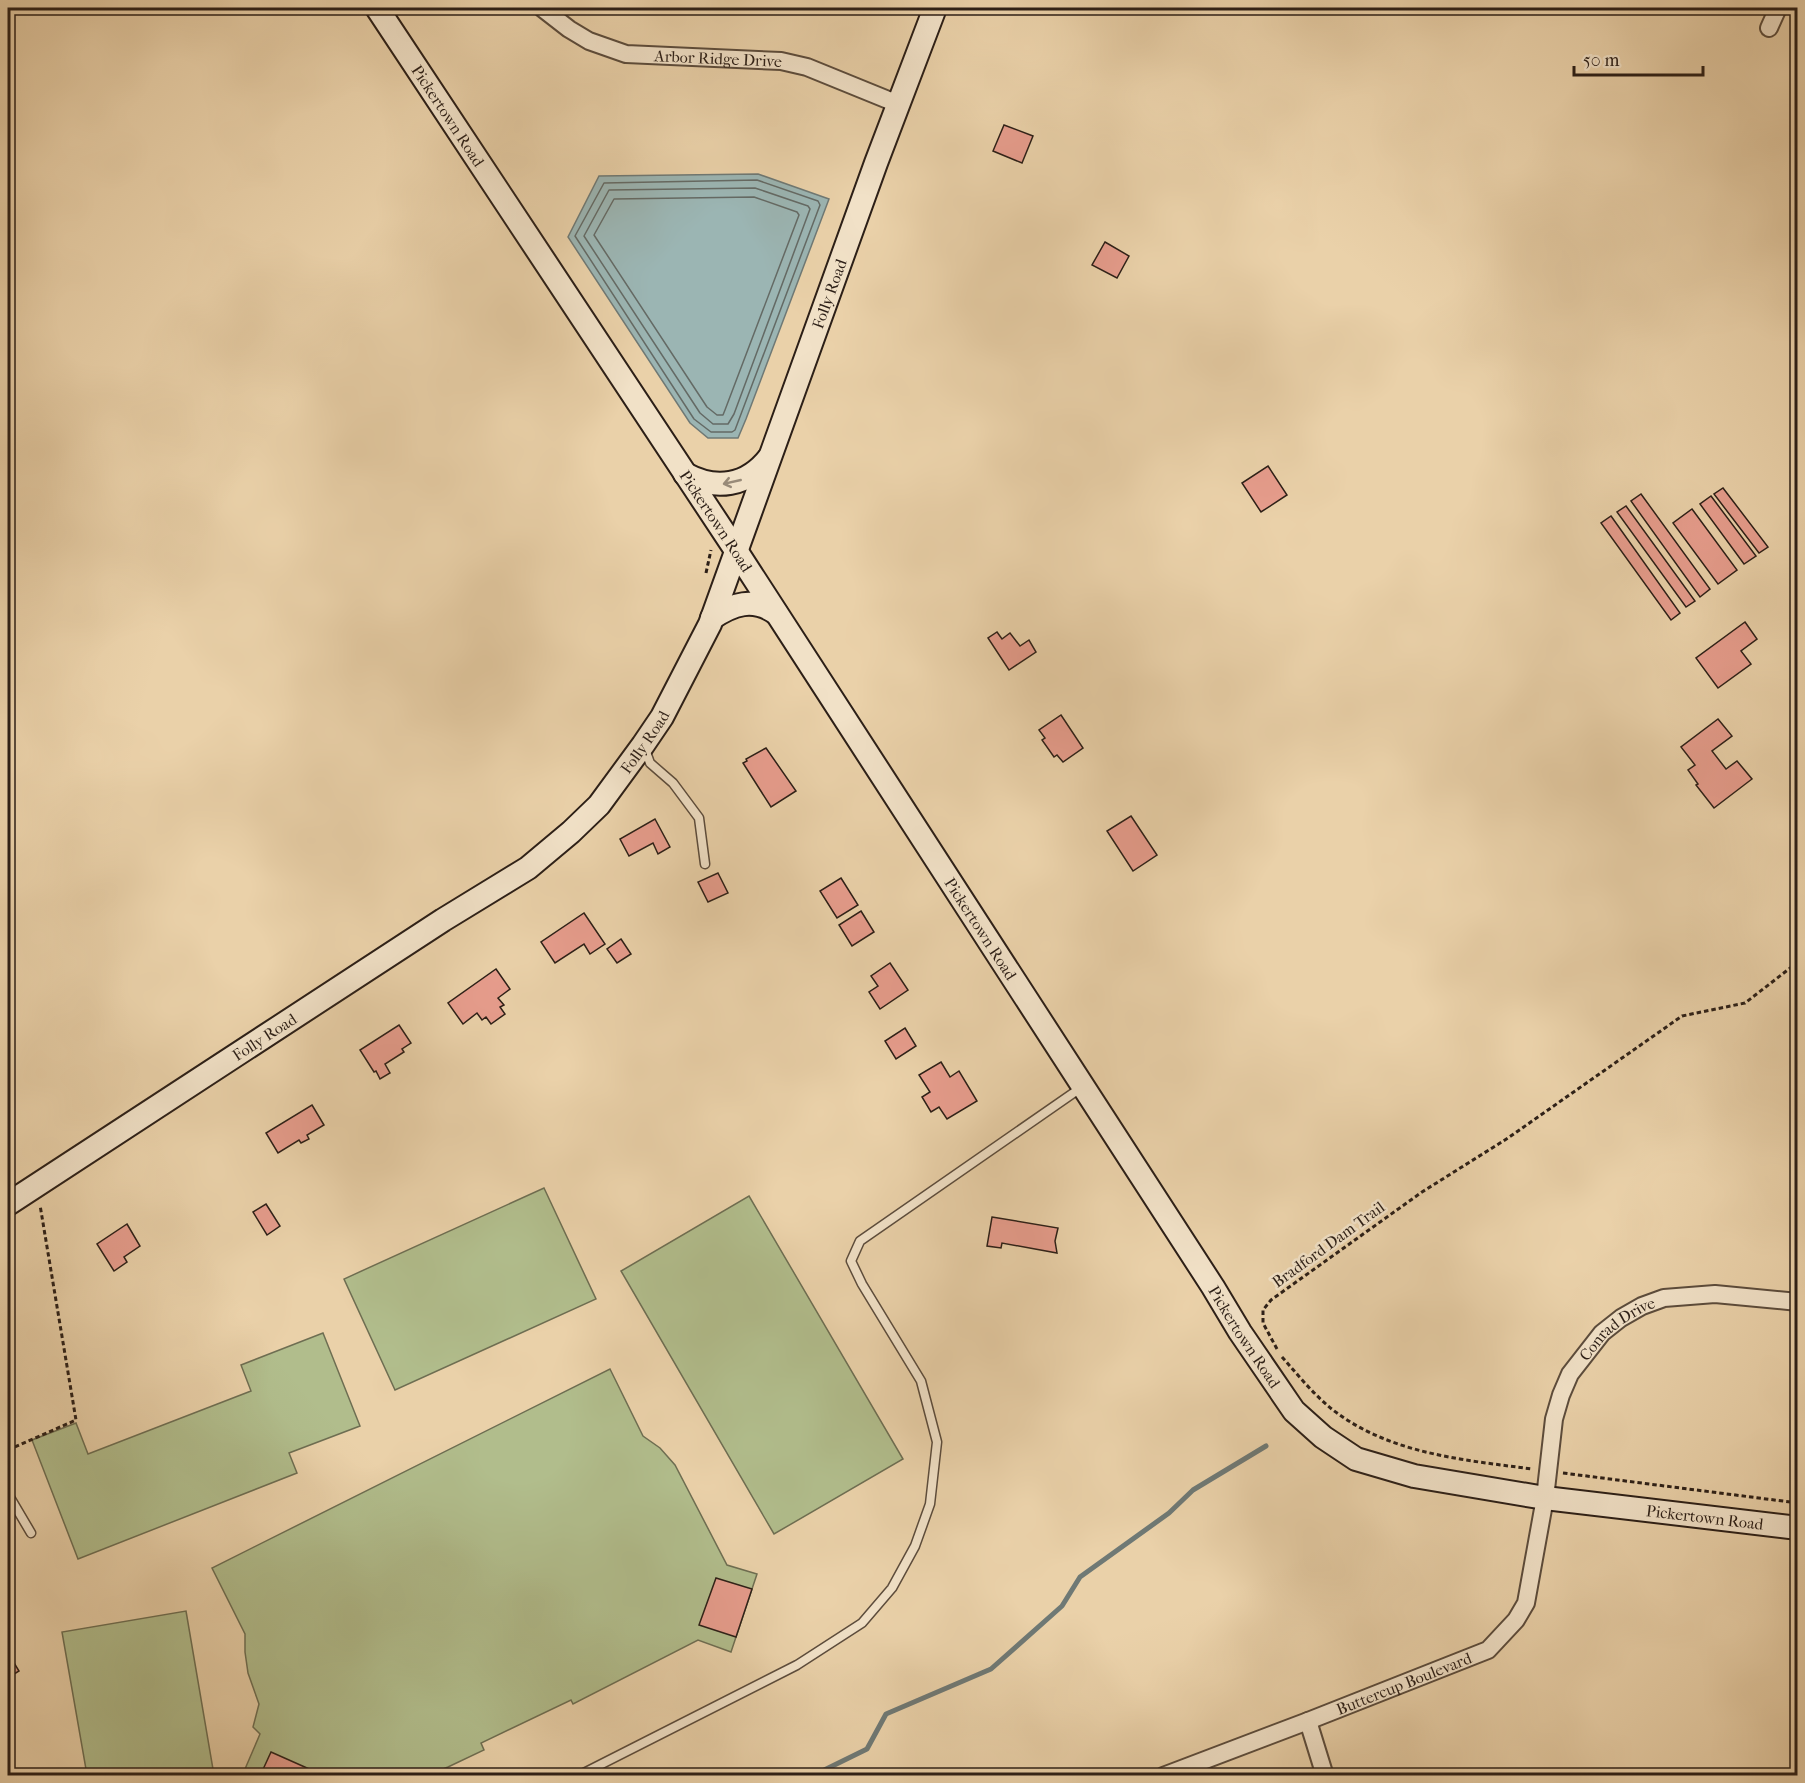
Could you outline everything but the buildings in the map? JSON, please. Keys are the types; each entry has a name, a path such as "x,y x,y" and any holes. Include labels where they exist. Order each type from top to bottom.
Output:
{"street":[{"name":"Pickertown Road","path":"377,8 957,890 1240,1332 1294,1411 1313,1428 1356,1459 1414,1476 1545,1497 1797,1528"},
{"name":"Arbor Ridge Drive","path":"542,8 589,41 626,54 781,60 807,67 898,104"},
{"name":"Folly Road","path":"8,1204 434,926 528,868 599,805 644,746 662,717 712,618 935,8"},
{"path":"1769,28 1778,8"},
{"path":"685,474 695,480 719,484 730,483 747,478 760,469 772,454"},
{"path":"712,618 726,608 738,604 758,605 776,614"},
{"name":"Conrad Drive","path":"1545,1497 1554,1419 1561,1395 1570,1374 1602,1332 1642,1306 1664,1298 1715,1294 1797,1302"},
{"name":"Buttercup Boulevard","path":"1163,1776 1488,1650 1516,1620 1526,1603 1545,1497"},
{"path":"1308,1721 1325,1776"}],"lane":[{"path":"644,746 650,763 673,783 699,818 705,864"},
{"path":"578,1776 797,1665 862,1623 892,1588 915,1546 930,1504 937,1442 921,1380 862,1284 851,1261 860,1241 1083,1087"},
{"path":"8,1494 31,1533"}],"path":[{"path":"705,578 712,542"},
{"name":"Bradford Dam Trail","path":"1797,962 1745,1003 1682,1016 1508,1138 1422,1192 1271,1300 1263,1310 1263,1323 1280,1354 1314,1392 1333,1410 1366,1431 1394,1443 1426,1453 1474,1462 1797,1503"},
{"path":"8,1450 76,1420 39,1199"}],"green space":[{"path":"544,1188 596,1299 395,1390 344,1279"},
{"path":"749,1196 903,1459 774,1534 621,1271"},
{"path":"323,1333 360,1426 289,1453 297,1473 78,1559 32,1440 76,1423 88,1454 251,1391 241,1365"},
{"path":"610,1369 643,1436 660,1448 675,1465 727,1565 757,1574 731,1652 698,1640 573,1704 571,1700 481,1743 484,1750 426,1776 242,1776 260,1734 253,1727 259,1704 248,1673 245,1634 212,1568"},
{"path":"186,1611 214,1775 87,1775 62,1632"}],"water":[{"path":"758,174 829,199 738,438 708,438 690,423 568,237 599,176"}],"waterway":[{"path":"812,1776 867,1749 886,1714 991,1669 1062,1606 1080,1577 1169,1513 1193,1490 1266,1446"}]}
